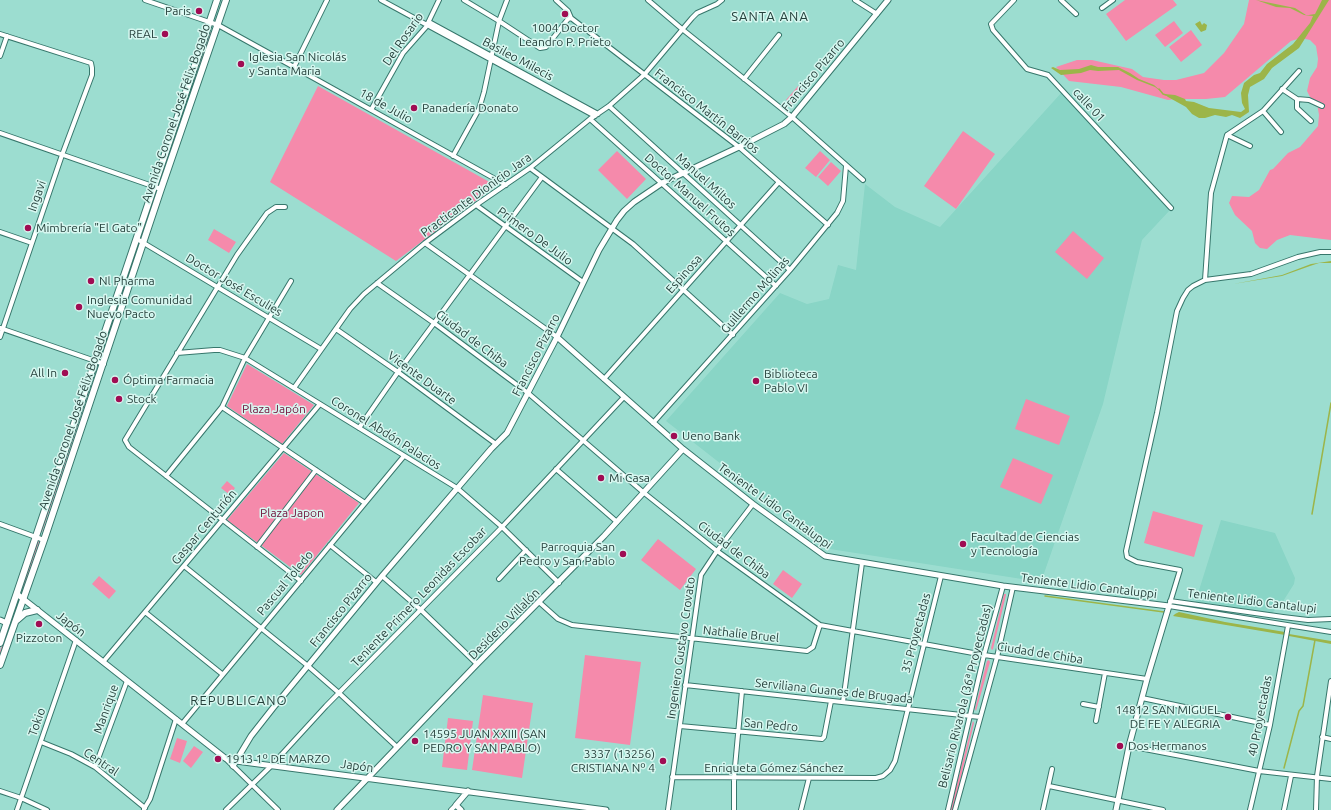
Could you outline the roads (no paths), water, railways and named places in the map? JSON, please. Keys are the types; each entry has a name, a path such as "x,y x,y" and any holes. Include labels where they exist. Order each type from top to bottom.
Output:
{"main road":[{"name":"Avenida Coronel José Félix Bogado","path":"0,665 44,540 144,243 176,124 217,0"},
{"name":"Avenida Coronel José Félix Bogado","path":"0,643 35,536 137,239 183,126 226,0"},
{"path":"176,124 183,126"},
{"path":"16,621 25,614 37,610"}],"street":[{"name":"18 de Julio","path":"145,0 218,25 506,185"},
{"path":"294,66 327,0"},
{"name":"Basileo Milecis","path":"381,0 492,58 594,116"},
{"name":"Del Rosario","path":"371,110 403,53 428,24 440,0"},
{"path":"464,0 540,48 546,46 568,19 571,18"},
{"path":"453,156 479,108 492,58 499,21 507,0"},
{"name":"Francisco Martín Barrios","path":"556,0 568,11 571,18 739,148 828,225"},
{"path":"648,0 792,117 863,180"},
{"name":"Practicante Dionicio Jara","path":"294,388 350,309 377,283 425,243 476,205 530,168 594,116 610,106 644,75 697,13 717,4 722,0"},
{"path":"855,0 877,14"},
{"name":"Francisco Pizarro","path":"235,764 252,736 376,582 457,488 507,433 557,337 599,250 624,211 634,202 662,183 739,148 784,124 792,117 888,0"},
{"name":"calle 01","path":"1014,0 991,24 993,30 1026,69 1048,75 1171,208"},
{"path":"1061,0 1076,14"},
{"path":"1102,8 1113,0"},
{"path":"0,34 7,36 0,56"},
{"name":"Ingavi","path":"0,337 1,329 62,155 92,75 91,63 7,36"},
{"path":"744,79 779,36"},
{"path":"1204,280 1211,193 1227,135 1263,111 1299,71"},
{"path":"1282,89 1297,99 1309,100 1322,106"},
{"path":"1297,99 1297,108 1311,121"},
{"name":"Manuel Miltos","path":"610,106 790,270"},
{"path":"1263,111 1281,132"},
{"name":"Doctor Manuel Frutos","path":"594,116 662,183 776,286"},
{"path":"0,133 158,188"},
{"path":"1227,135 1250,146"},
{"name":"Guillermo Molinas","path":"653,423 733,335 828,225 842,206 846,166"},
{"path":"530,168 633,244 733,335"},
{"path":"359,428 398,372 542,177"},
{"name":"Espinosa","path":"604,379 780,182"},
{"name":"Primero De Julio","path":"476,205 583,282"},
{"path":"285,207 274,208 265,215 237,255 125,442 129,447 301,581"},
{"path":"0,232 32,243"},
{"name":"Doctor José Esculies","path":"137,239 321,349"},
{"name":"Teniente Lidio Cantaluppi","path":"425,243 557,337 683,449 753,504 825,556 1002,586 1170,603 1288,626 1331,632"},
{"path":"1116,810 1129,746 1147,679 1180,570 1137,562 1127,557 1126,551 1157,413 1179,305 1188,290 1204,280 1251,274 1298,256 1320,252 1331,252"},
{"path":"166,476 222,407 245,358 291,281"},
{"name":"Ciudad de Chiba","path":"377,283 434,323 528,393 643,492 717,551 820,625 984,655 1147,679"},
{"path":"1,329 104,364"},
{"name":"Vicente Duarte","path":"336,330 398,372 496,444"},
{"name":"Coronel Abdón Palacios","path":"177,353 220,350 245,358 457,488 502,527 559,583"},
{"name":"Teniente Primero Leonidas Escobar","path":"226,810 272,765 339,693 502,527 624,397"},
{"name":"Gaspar Centurión","path":"103,662 320,404"},
{"path":"222,407 366,503"},
{"name":"Desiderio Villalón","path":"337,810 478,664 559,583 683,449"},
{"name":"Pascual Toledo","path":"182,724 404,456"},
{"path":"556,469 617,522"},
{"path":"257,547 316,470"},
{"name":"Ingeniero Gustavo Crovato","path":"668,810 701,575 717,551 753,504"},
{"path":"0,524 44,540"},
{"path":"330,545 376,582"},
{"path":"499,578 526,550"},
{"path":"843,702 862,563"},
{"path":"184,566 308,666 397,747"},
{"path":"382,576 421,610 478,664"},
{"name":"35 Proyectadas","path":"876,778 884,776 890,770 895,761 941,576"},
{"name":"Belisario Rivarola (36ª Proyectadas)","path":"948,810 984,655 1002,586"},
{"name":"Belisario Rivarola (36ª Proyectadas)","path":"955,810 997,657 1013,587"},
{"name":"Japón","path":"17,594 225,758 235,764 272,765 606,810"},
{"name":"Nathalie Bruel","path":"540,602 558,619 572,626 807,651 812,647 820,625"},
{"name":"Teniente Lidio Cantalupi","path":"1170,603 1308,620 1330,617"},
{"path":"145,612 222,674"},
{"path":"0,620 7,623"},
{"name":"40 Proyectadas","path":"1250,810 1270,725 1288,626"},
{"name":"Tokio","path":"17,810 76,640"},
{"path":"1096,721 1105,673"},
{"path":"1316,810 1317,776 1331,680"},
{"name":"Manrique","path":"95,767 127,681"},
{"name":"Serviliana Guanes de Brugada","path":"686,685 980,717"},
{"path":"734,810 734,778 737,732 742,691"},
{"path":"1142,698 1270,725"},
{"name":"San Pedro","path":"680,726 822,739 824,737 831,701"},
{"path":"1083,704 1099,706"},
{"path":"144,809 150,799 176,719"},
{"path":"1322,738 1331,739"},
{"name":"Central","path":"40,742 71,754 95,767 144,809"},
{"path":"1129,746 1259,772 1292,776 1317,776 1331,779"},
{"path":"235,764 252,784 278,810"},
{"path":"1043,810 1052,769"},
{"path":"1284,810 1292,776"},
{"name":"Enriqueta Gómez Sánchez","path":"672,777 876,778"},
{"path":"801,810 810,778"},
{"path":"1049,786 1163,810"},
{"path":"0,791 21,798 47,810"},
{"path":"451,810 468,791"},
{"path":"456,805 461,810"},
{"path":"563,810 568,805"}],"waterway":[{"path":"1159,89 1166,95"},
{"path":"1312,514 1331,403"},
{"path":"1045,596 1164,612"},
{"path":"1284,768 1299,711 1303,706 1315,640"}],"place":[{"name":"Paris","path":"199,11"},
{"name":"1004 Doctor Leandro P. Prieto","path":"565,14"},
{"name":"REAL","path":"165,34"},
{"name":"Iglesia San Nicolás y Santa Maria","path":"241,64"},
{"name":"Panadería Donato","path":"414,108"},
{"name":"Mimbrería \"El Gato\"","path":"28,228"},
{"name":"Nl Pharma","path":"91,281"},
{"name":"Inglesia Comunidad Nuevo Pacto","path":"79,307"},
{"name":"All In","path":"65,373"},
{"name":"Óptima Farmacia","path":"115,380"},
{"name":"Biblioteca Pablo VI","path":"756,381"},
{"name":"Stock","path":"119,399"},
{"name":"Ueno Bank","path":"674,436"},
{"name":"Mi Casa","path":"601,478"},
{"name":"Facultad de Ciencias y Tecnología","path":"963,544"},
{"name":"Parroquia San Pedro y San Pablo","path":"623,554"},
{"name":"Pizzoton","path":"39,624"},
{"name":"14812 SAN MIGUEL DE FE Y ALEGRIA","path":"1228,717"},
{"name":"14595 JUAN XXIII (SAN PEDRO Y SAN PABLO)","path":"415,741"},
{"name":"Dos Hermanos","path":"1120,746"},
{"name":"1913 1º DE MARZO","path":"218,759"},
{"name":"3337 (13256) CRISTIANA Nº 4","path":"663,761"}],"district":[{"name":"SANTA ANA","path":"770,17"},
{"name":"REPUBLICANO","path":"239,701"}],"park label":[{"name":"Plaza Japón","path":"274,409"},
{"name":"Plaza Japon","path":"292,513"}]}
